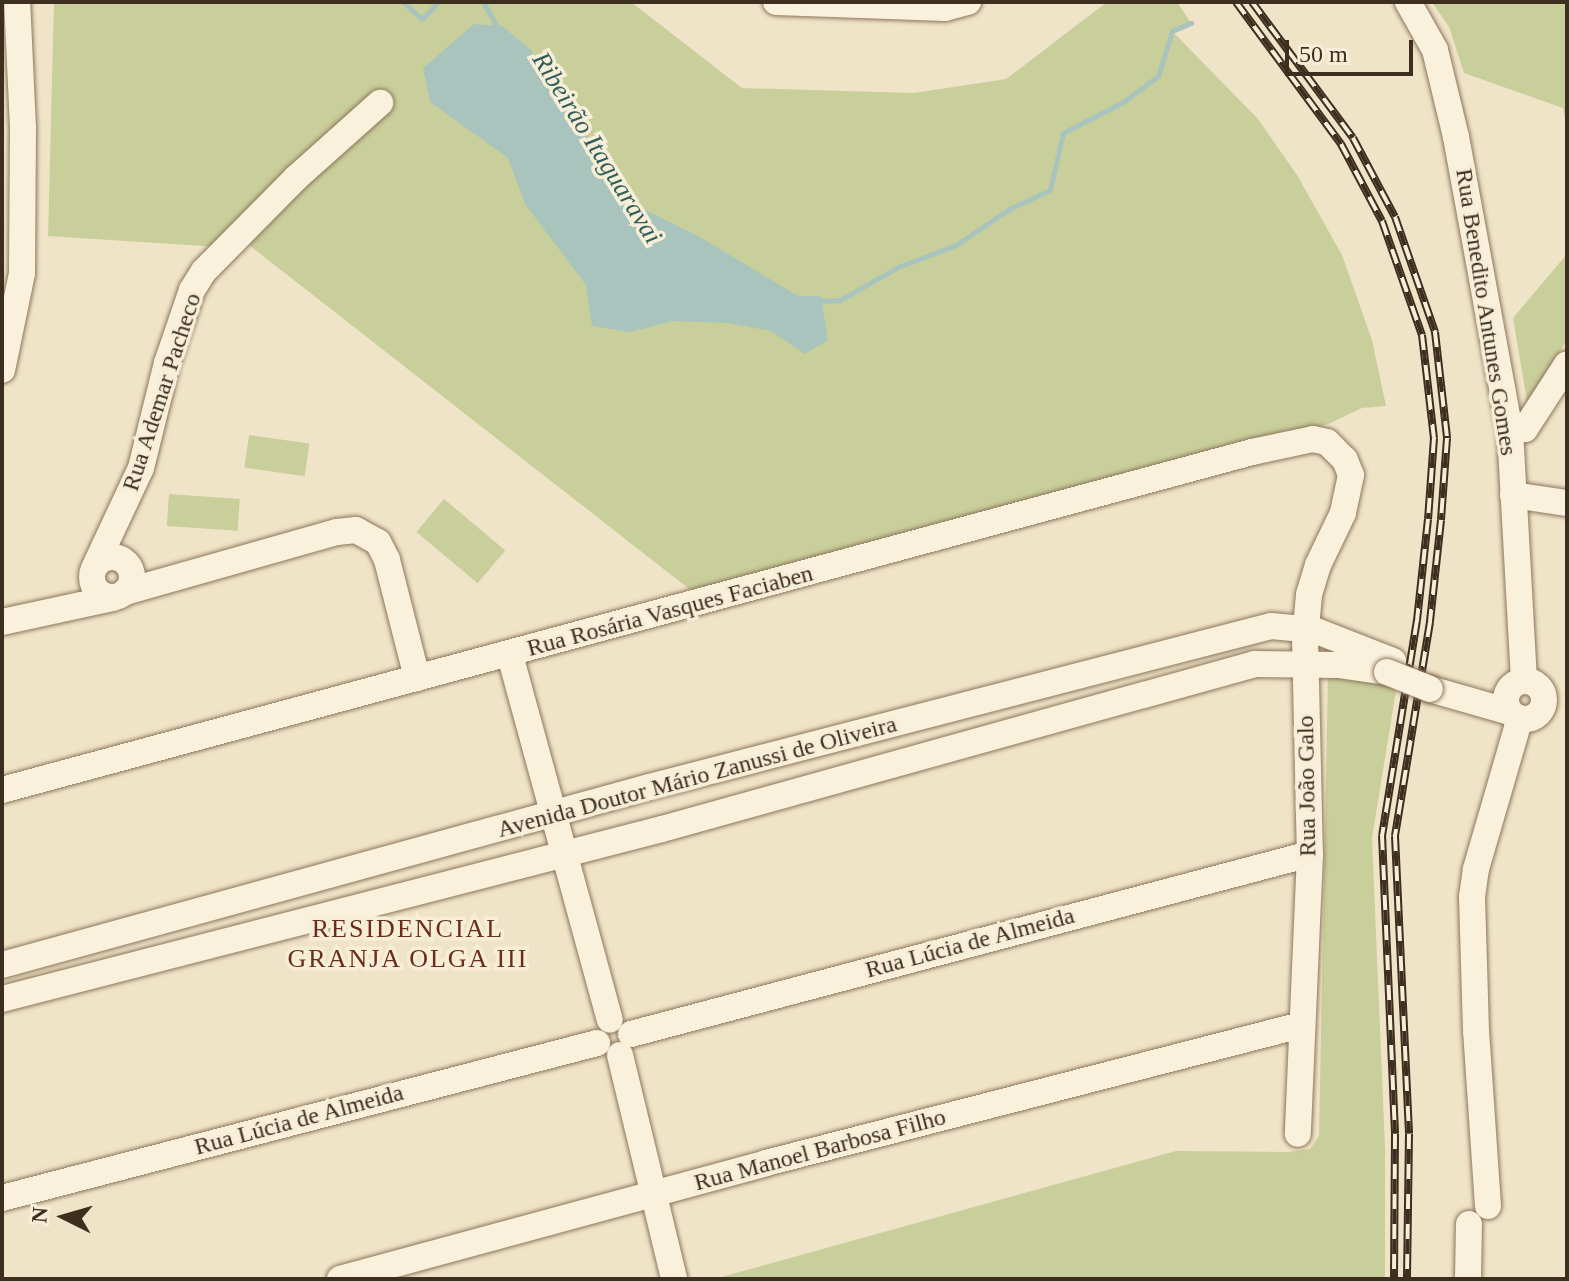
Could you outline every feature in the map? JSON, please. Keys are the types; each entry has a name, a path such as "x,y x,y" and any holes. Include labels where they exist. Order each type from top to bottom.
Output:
{"street":[{"path":"17,2 23,127"},
{"path":"2,370 22,273 23,127 30,2"},
{"path":"776,2 945,8 968,2"},
{"name":"Rua Benedito Antunes Gomes","path":"1408,2 1435,50 1456,137 1510,430 1523,699 1476,869 1472,897 1479,1215 1468,1279"},
{"name":"Rua Ademar Pacheco","path":"113,575 121,517 141,468 167,363 192,290 204,271 296,178 380,103"},
{"path":"1510,430 1525,429 1567,364"},
{"name":"Rua Rosária Vasques Faciaben","path":"2,790 1252,452 1313,439 1327,442 1336,450"},
{"name":"Rua João Galo","path":"1298,1134 1310,854 1306,629 1309,595 1318,565 1349,493 1351,475 1336,450"},
{"path":"1513,495 1567,503"},
{"path":"2,622 66,607 113,575 164,579 337,532 356,530 378,542 387,560 417,678"},
{"name":"Avenida Doutor Mário Zanussi de Oliveira","path":"2,965 649,787 1271,626 1306,629 1390,666"},
{"path":"510,655 566,852 674,1279"},
{"name":"Avenida Doutor Mário Zanussi de Oliveira","path":"2,999 662,829 1255,664 1390,666"},
{"path":"1390,666 1431,682 1523,699 1567,713"},
{"path":"1523,699 1567,687"},
{"name":"Rua Lúcia de Almeida","path":"2,1198 1310,854"},
{"name":"Rua Manoel Barbosa Filho","path":"340,1279 1301,1025"}],"green space":[{"path":"54,2 631,2 742,88 914,93 1006,79 1107,2 1177,2 1191,23 1173,32 1258,119 1297,175 1342,255 1372,340 1386,406 1362,408 1326,425 693,592 249,245 235,230 219,247 48,236"},
{"path":"1432,2 1567,2 1567,130 1563,108 1464,73 1449,27"},
{"path":"1567,254 1567,340 1528,407 1513,318"},
{"path":"249,435 309,443 305,476 244,468"},
{"path":"169,494 240,499 238,531 167,526"},
{"path":"444,499 505,550 478,583 416,532"},
{"path":"1328,676 1380,678 1396,691 1372,838 1385,1147 1385,1279 714,1279 1176,1151 1288,1152 1310,1149 1319,1136"}],"water":[{"path":"474,24 502,26 531,50 554,91 634,204 700,237 798,296 821,296 828,340 805,354 771,331 728,323 673,321 630,332 592,326 586,285 525,204 508,158 430,102 423,68"}],"waterway":[{"name":"Ribeirão Itaguaravai","path":"403,2 422,19 438,2"},
{"name":"Ribeirão Itaguaravai","path":"483,2 499,30"},
{"name":"Ribeirão Itaguaravai","path":"816,301 840,300 898,267 956,245 1011,208 1050,190 1063,133 1123,102 1158,76 1172,31 1191,23"}],"railway":[{"path":"1236,2 1341,144 1382,221 1422,335 1434,438 1428,519 1417,620 1382,835 1395,1134 1394,1279"},
{"path":"1252,2 1353,138 1395,217 1435,332 1447,438 1441,520 1430,622 1395,836 1409,1134 1407,1279"}],"district":[{"name":"RESIDENCIAL GRANJA OLGA III","path":"408,944"}]}
